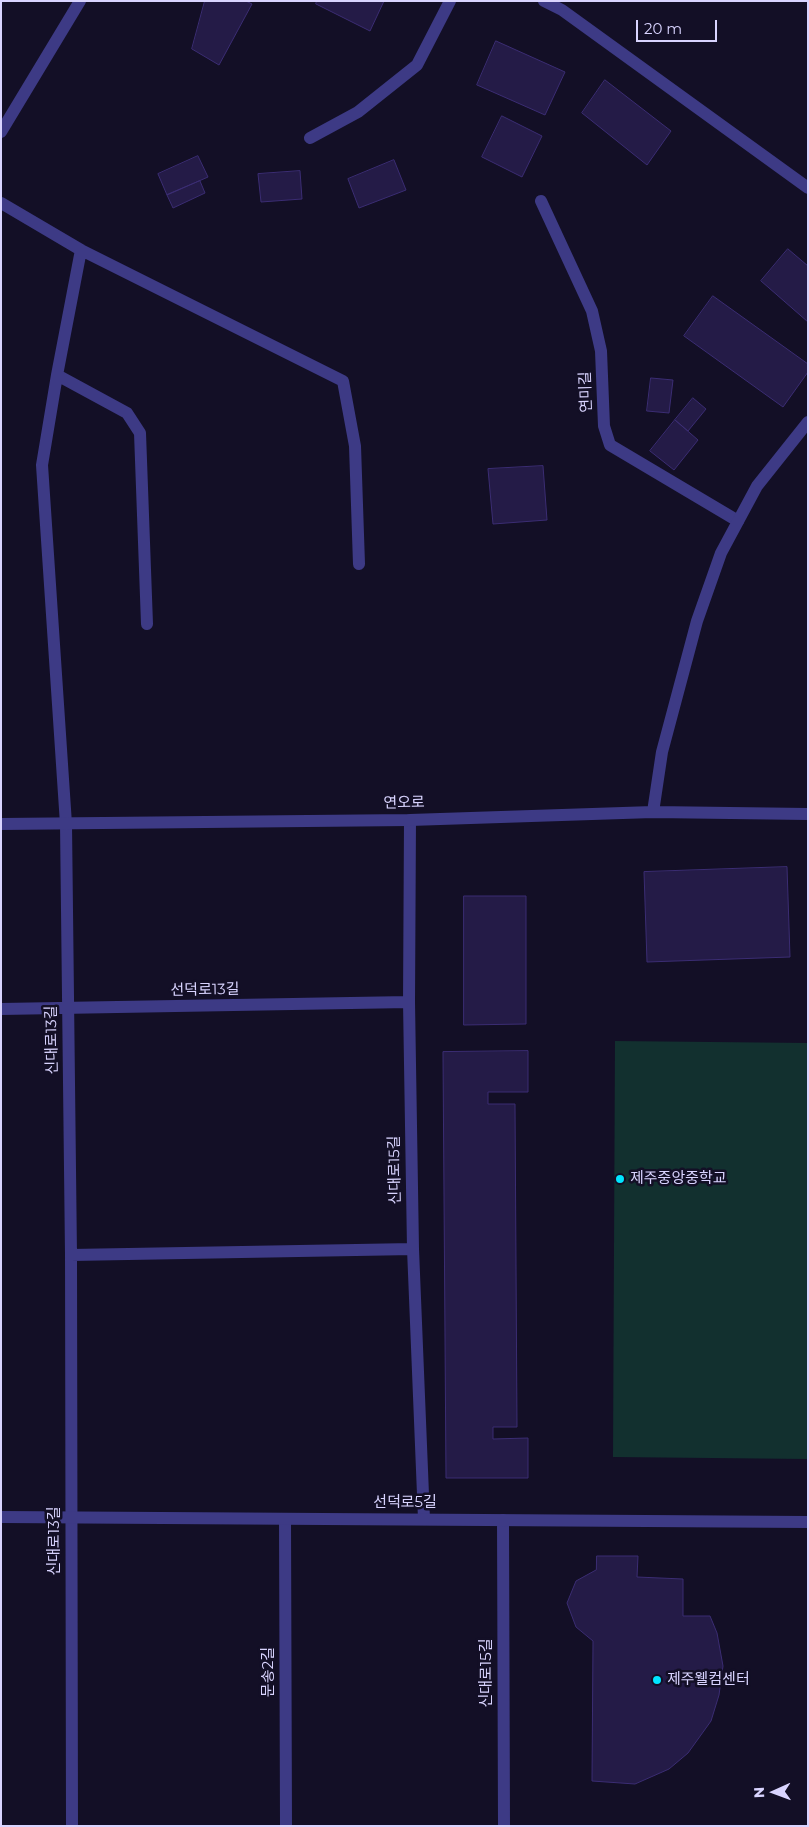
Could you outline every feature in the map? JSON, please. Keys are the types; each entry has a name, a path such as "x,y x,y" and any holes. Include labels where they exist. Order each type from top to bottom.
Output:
{"street":[{"path":"1,132 80,1"},
{"path":"310,138 358,112 417,65 450,1"},
{"path":"544,1 562,10 808,188"},
{"name":"연미길","path":"541,201 592,311 601,351 604,426 610,445 738,521"},
{"path":"1,203 81,250 343,381 355,446 359,564"},
{"name":"신대로13길","path":"72,1826 71,1255 66,824 42,465 81,250"},
{"path":"57,375 127,413 140,433 147,624"},
{"path":"653,812 662,752 697,621 721,553 757,486 808,422"},
{"name":"연오로","path":"1,824 410,820 653,812 808,814"},
{"name":"신대로15길","path":"410,820 409,1002 412,1249 424,1519"},
{"name":"선덕로13길","path":"1,1009 409,1002"},
{"path":"71,1255 412,1249"},
{"name":"선덕로5길","path":"1,1517 808,1522"},
{"name":"문송2길","path":"285,1519 286,1826"},
{"name":"신대로15길","path":"502,1520 504,1826"}],"green space":[{"path":"615,1041 808,1043 808,1459 613,1457"}],"building":[{"path":"205,1 246,1 252,4 219,65 192,49"},
{"path":"317,1 384,1 370,31 316,4"},
{"path":"496,41 565,72 545,115 477,85"},
{"path":"605,80 671,131 647,165 582,113"},
{"path":"502,116 542,136 522,177 482,157"},
{"path":"198,156 208,177 167,195 158,174"},
{"path":"394,160 406,190 359,208 348,179"},
{"path":"300,171 302,199 261,202 258,174"},
{"path":"200,181 205,193 173,208 167,195"},
{"path":"788,249 808,266 808,322 761,281"},
{"path":"713,296 808,364 808,372 783,407 684,336"},
{"path":"651,378 673,380 669,413 647,411"},
{"path":"693,398 706,409 688,431 675,420"},
{"path":"675,420 698,440 674,470 650,451"},
{"path":"543,466 547,520 493,524 488,469"},
{"path":"787,867 790,957 647,962 644,872"},
{"path":"464,896 526,896 526,1024 464,1025"},
{"path":"528,1051 528,1092 488,1092 488,1104 515,1104 517,1427 493,1427 493,1439 528,1438 528,1478 446,1478 443,1052"},
{"name":"제주웰컴센터","path":"597,1556 638,1556 637,1577 683,1579 683,1616 710,1616 717,1633 723,1666 719,1695 711,1721 688,1753 669,1769 635,1784 592,1781 593,1641 576,1627 567,1603 576,1581 596,1570"}],"place":[{"name":"제주중앙중학교","path":"620,1179"},
{"name":"제주웰컴센터","path":"657,1680"}]}
